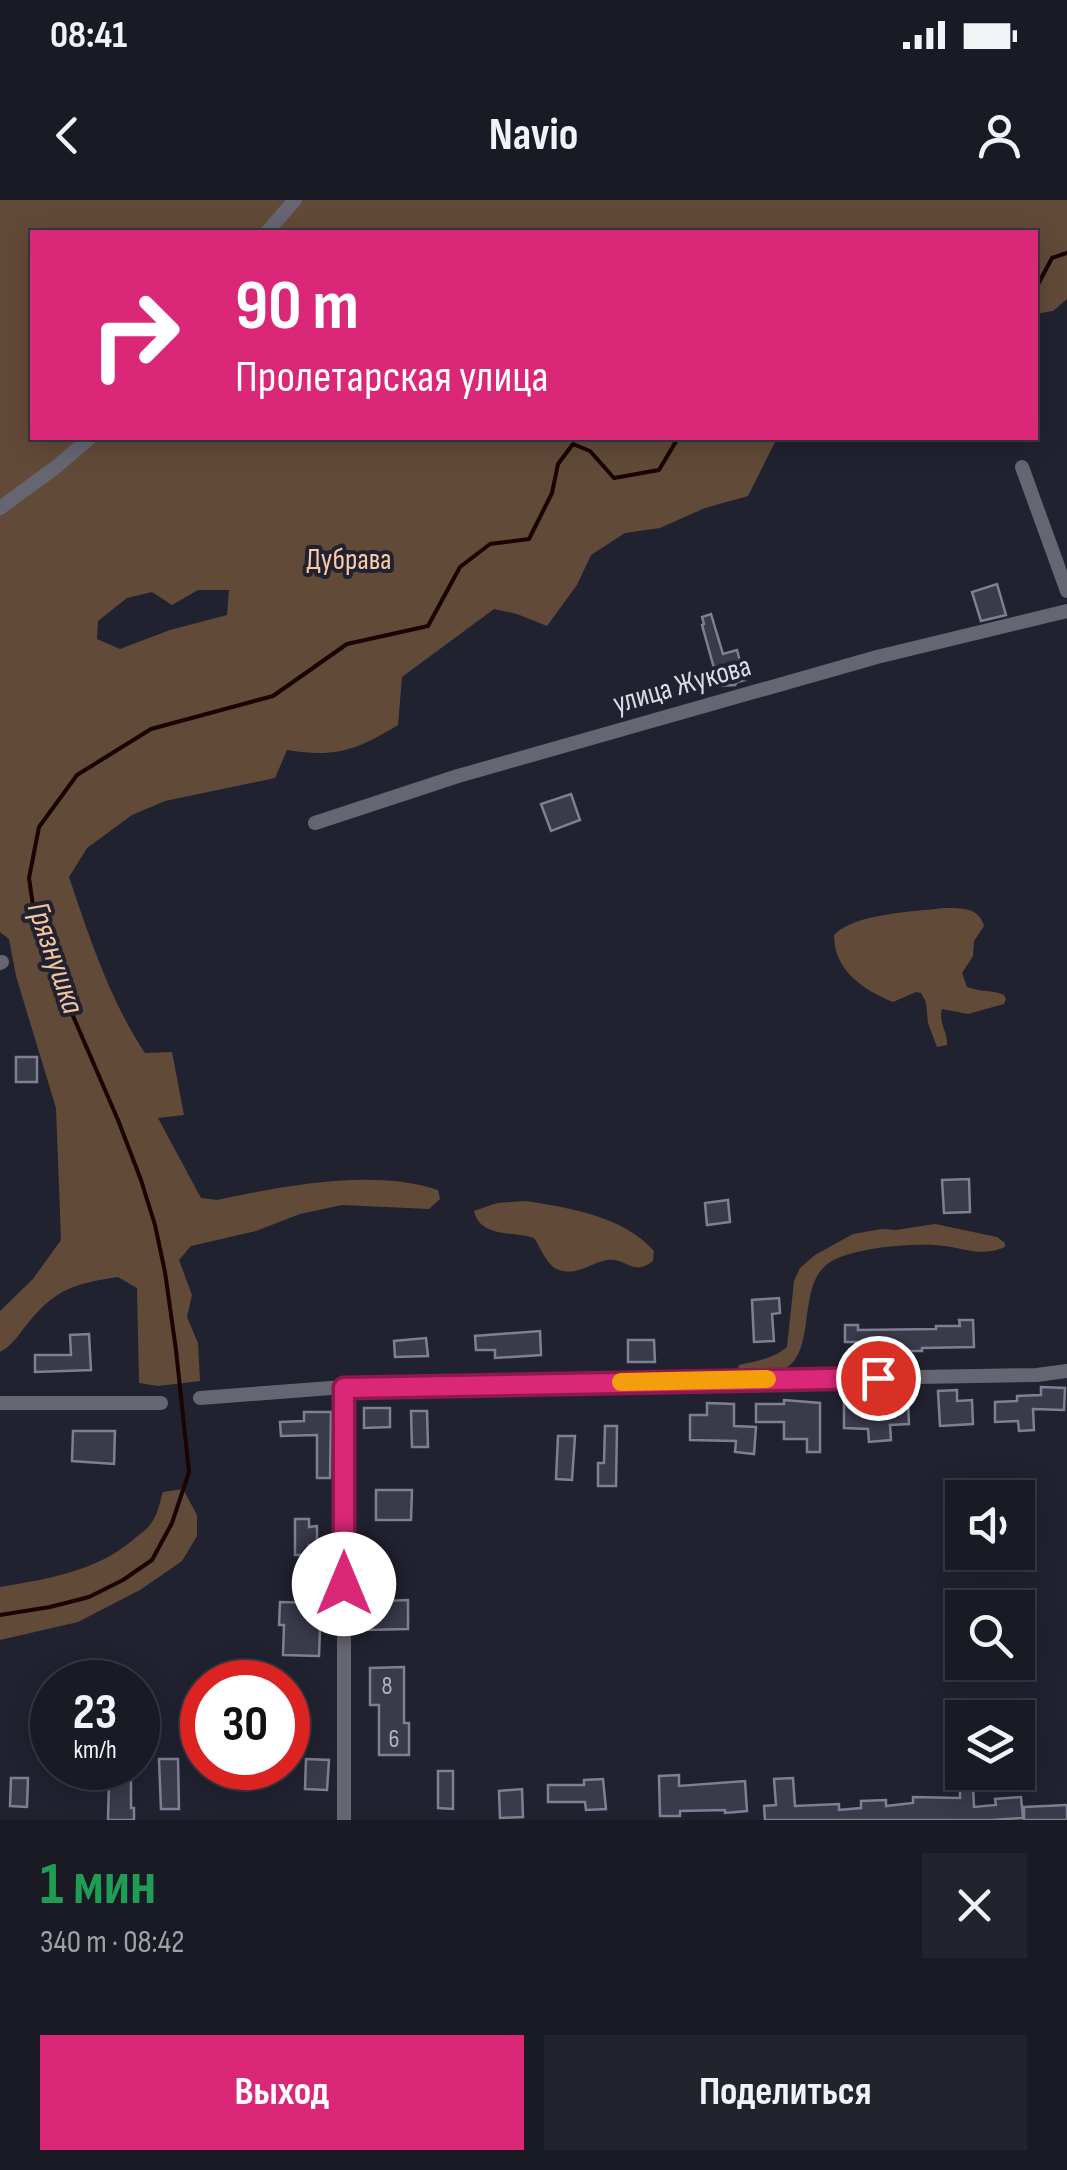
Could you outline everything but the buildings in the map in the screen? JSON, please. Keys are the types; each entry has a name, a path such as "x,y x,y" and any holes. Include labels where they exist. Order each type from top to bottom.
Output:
{"street":[{"path":"269,230 295,200"},
{"path":"0,508 88,440"},
{"path":"1022,467 1067,591"},
{"name":"улица Жукова","path":"315,823 458,776 858,662 1067,612"},
{"path":"200,1398 344,1388 1067,1372"},
{"path":"344,1388 344,1820"},
{"path":"0,1402 161,1402"}],"green space":[{"name":"Дубрава","path":"0,200 1067,200 1067,299 1053,311 1038,314 1038,230 30,230 30,440 776,440 748,496 705,508 660,528 625,533 591,555 577,585 547,626 494,609 402,677 398,725 346,750 287,750 275,778 165,801 132,815 87,848 69,877 101,968 133,1033 145,1053 172,1052 184,1115 158,1118 201,1198 217,1200 299,1185 357,1180 385,1180 438,1190 440,1199 429,1209 342,1205 191,1246 179,1260 192,1295 187,1317 198,1343 200,1381 158,1386 139,1383 137,1288 118,1277 78,1285 58,1295 0,1352 0,1311 33,1279 61,1240 56,1108 16,976 9,939 0,932","holes":["198,590 229,590 227,615 120,649 97,639 98,621 127,598 152,592 172,605"]},
{"path":"944,908 974,912 984,926 962,973 967,987 1000,993 1006,999 1004,1004 968,1014 942,1009 947,1045 937,1047 921,993 893,1002 861,985 839,959 834,935 870,918"},
{"path":"526,1201 578,1211 627,1229 654,1251 653,1261 634,1267 607,1260 578,1270 559,1270 548,1261 534,1238 490,1230 477,1220 474,1211 497,1203"},
{"path":"935,1224 997,1237 1005,1247 981,1252 932,1245 900,1246 834,1260 816,1279 802,1342 789,1366 765,1373 737,1370 739,1365 770,1357 787,1347 794,1281 800,1268 815,1255 853,1234"},
{"path":"183,1489 197,1515 197,1536 182,1561 140,1590 78,1622 0,1640 0,1587 54,1577 104,1559 148,1527 163,1492"}],"waterway":[{"name":"Грязнушка","path":"1038,284 1052,258 1067,253"},
{"name":"Грязнушка","path":"0,1615 89,1597 152,1560 172,1523 189,1472 176,1350 155,1225 118,1120 34,912 29,878 39,827 77,775 151,729 273,696 347,644 428,626 460,567 490,544 529,539 552,493 558,464 573,444 590,451 614,478 659,470 677,440"}],"slow traffic":[{"path":"621,1382 767,1379"}],"route":[{"path":"344,1584 344,1388 878,1378"}]}
